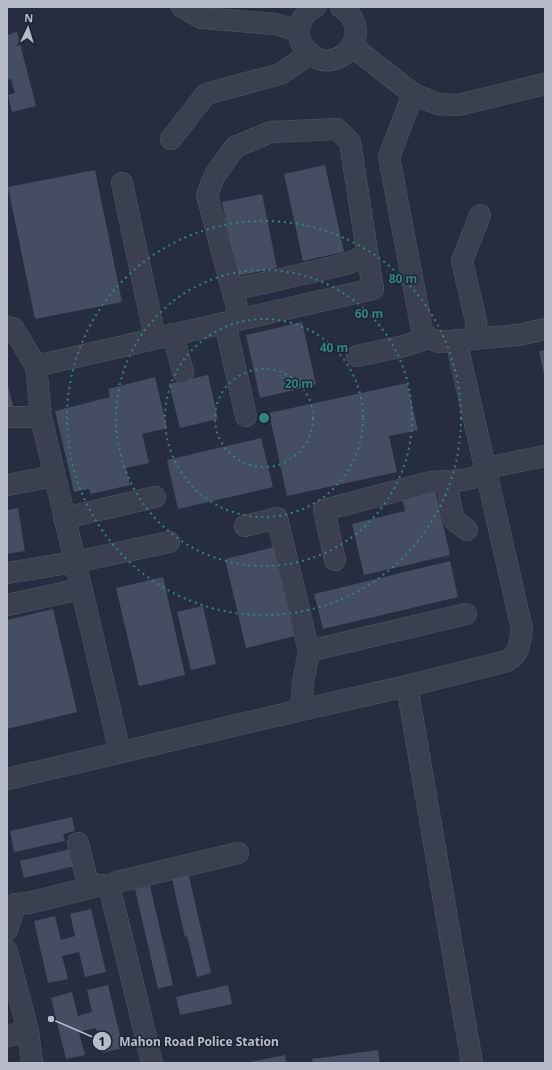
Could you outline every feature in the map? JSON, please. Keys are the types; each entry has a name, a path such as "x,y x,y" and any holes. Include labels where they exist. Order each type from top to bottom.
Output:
{"street":[{"path":"182,7 202,18 275,24 299,31"},
{"path":"315,7 306,14 301,22 299,31 302,44 310,54 319,59 328,60 338,58 346,53 352,46 356,37 356,28 353,19 347,11 341,7"},
{"path":"352,46 413,94 438,104 458,105 545,84"},
{"path":"171,139 206,94 280,74 310,54"},
{"path":"413,94 389,158 422,330 429,338 439,342 518,335 545,328"},
{"path":"36,366 164,336 232,321 373,289 350,142 337,129 271,132 235,147 215,175 207,195 233,290 232,321 246,416"},
{"path":"122,183 164,336 183,372"},
{"path":"477,338 476,320 462,261 480,215"},
{"path":"233,290 346,264 368,255"},
{"path":"7,327 13,328 36,366 41,417 120,752"},
{"path":"357,356 404,346 429,338"},
{"path":"7,780 120,752 407,686 507,661 512,658 518,651 522,629 456,340"},
{"path":"7,416 41,417"},
{"path":"336,560 324,510 431,482 462,480 545,456"},
{"path":"7,485 54,476"},
{"path":"448,481 449,497 454,520 467,530"},
{"path":"64,518 155,497"},
{"path":"245,526 277,518 309,651 303,683 301,710"},
{"path":"7,572 75,562 169,542"},
{"path":"7,605 81,589"},
{"path":"309,651 466,614"},
{"path":"407,686 472,1063"},
{"path":"78,843 99,887 152,1063"},
{"path":"7,930 11,897 29,903 238,852"},
{"path":"7,950 28,1032 32,1063"},
{"path":"7,1036 28,1032"}],"building":[{"path":"17,32 36,106 12,112 8,95 15,93 11,79 7,80 7,35"},
{"path":"325,165 344,252 303,261 284,174"},
{"path":"95,170 122,302 35,319 8,187"},
{"path":"262,194 277,268 237,276 222,202"},
{"path":"302,322 316,385 260,398 246,335"},
{"path":"545,350 545,374 544,374 539,351"},
{"path":"208,375 218,419 180,428 169,384"},
{"path":"155,377 167,428 142,434 149,463 126,468 130,485 91,494 89,489 74,492 55,411 110,397 108,389"},
{"path":"7,382 13,406 7,407"},
{"path":"407,383 418,430 389,436 397,472 287,496 269,413"},
{"path":"261,438 273,487 178,509 167,460"},
{"path":"434,485 450,555 364,575 352,524 405,511 401,493"},
{"path":"18,508 25,551 7,554 7,510"},
{"path":"274,547 295,636 246,648 225,559"},
{"path":"450,561 458,597 323,629 314,594"},
{"path":"163,577 185,675 139,686 116,588"},
{"path":"203,606 216,664 191,670 177,612"},
{"path":"53,609 77,712 7,729 7,620"},
{"path":"72,817 75,831 63,834 65,841 14,852 10,831"},
{"path":"71,849 75,866 24,878 20,861"},
{"path":"189,876 211,973 197,977 187,936 185,937 172,879"},
{"path":"150,886 173,985 158,989 135,889"},
{"path":"91,909 106,972 85,977 79,952 62,956 68,979 48,983 34,921 55,916 61,940 75,936 70,914"},
{"path":"108,985 123,1048 102,1053 96,1028 79,1032 85,1055 66,1059 51,998 72,992 78,1016 92,1012 87,990"},
{"path":"228,985 232,1004 180,1015 176,997"},
{"path":"378,1050 380,1063 313,1063 312,1059"},
{"path":"285,1055 286,1063 250,1063 250,1062"}],"place":[{"name":"Mahon Road Police Station","path":"51,1019"}]}
